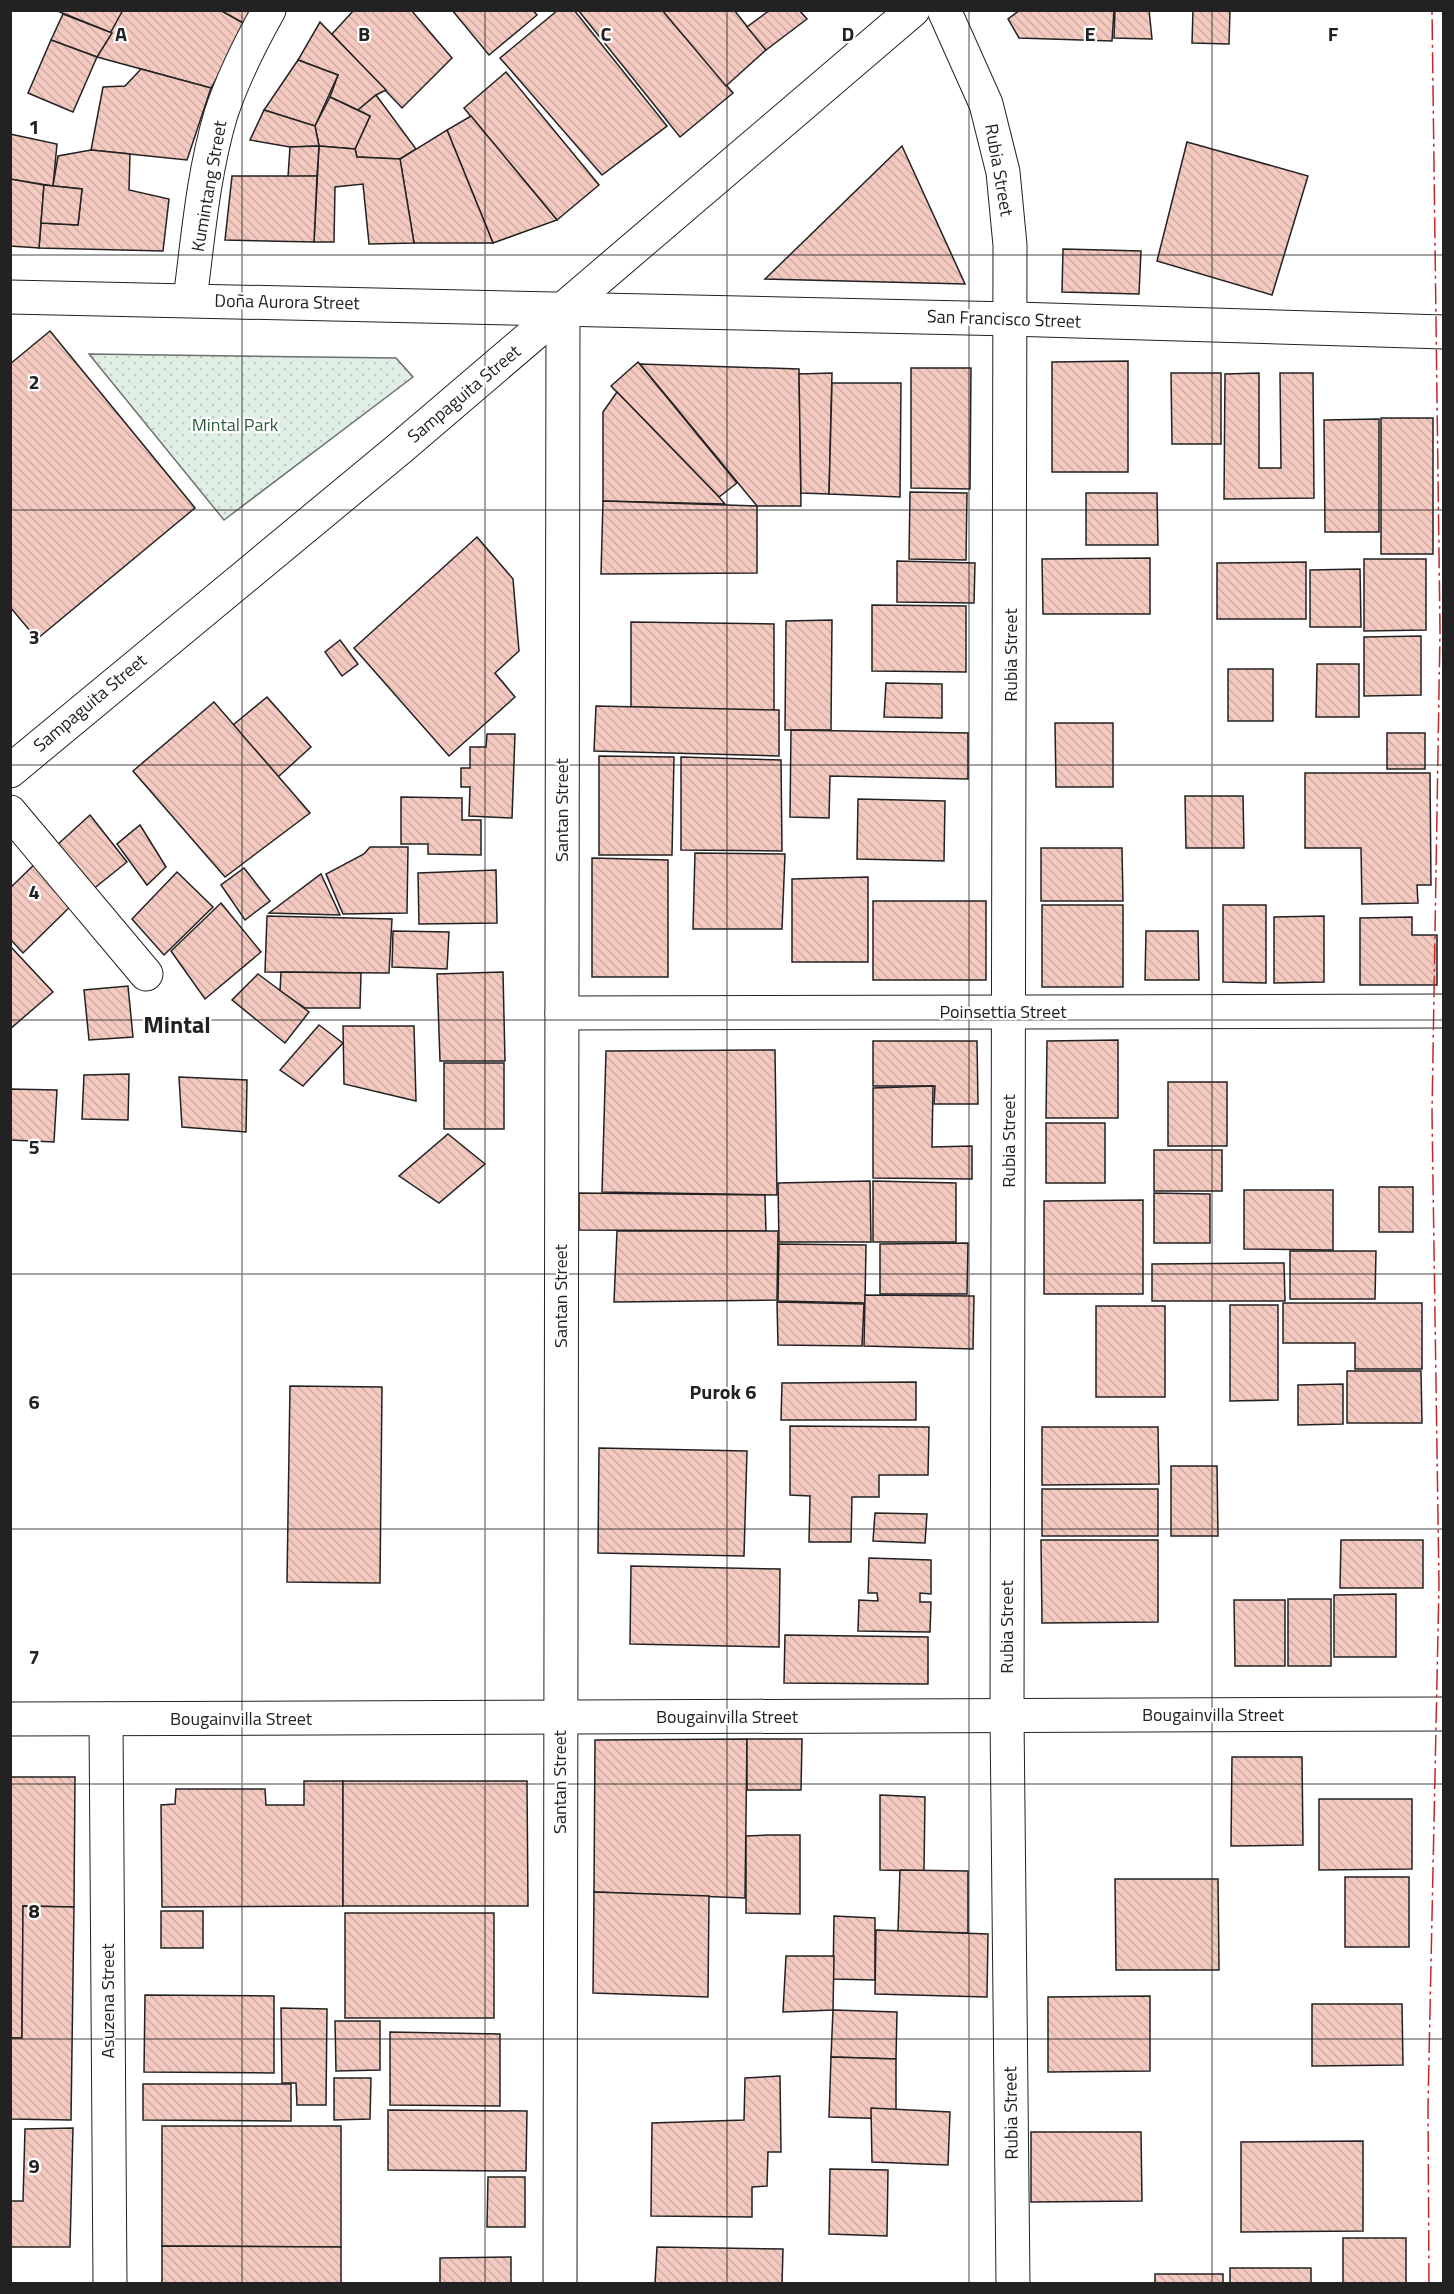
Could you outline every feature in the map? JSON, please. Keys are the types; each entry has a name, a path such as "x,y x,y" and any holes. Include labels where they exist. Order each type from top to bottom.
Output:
{"main road":[{"name":"Kumintang Street","path":"190,300 206,178 222,114 244,55 269,10"},
{"name":"Sampaguita Street","path":"10,771 399,449 913,10"},
{"name":"Rubia Street","path":"944,10 986,104 1003,172 1011,245 1007,1716 1013,2283"},
{"name":"Doña Aurora Street","path":"10,297 564,309"},
{"name":"San Francisco Street","path":"564,309 1443,332"},
{"name":"Santan Street","path":"560,2283 564,309"},
{"path":"10,812 146,974"},
{"name":"Poinsettia Street","path":"562,1013 1443,1011"},
{"name":"Bougainvilla Street","path":"10,1719 1443,1714"},
{"name":"Asuzena Street","path":"106,1719 110,2283"}],"green space":[{"name":"Mintal Park","path":"89,354 396,358 413,377 224,520"}],"building":[{"path":"55,10 124,10 112,33"},
{"path":"123,10 220,10 247,25 211,88 97,57"},
{"path":"220,10 256,10 247,25"},
{"path":"354,10 411,10 452,58 402,108 332,34"},
{"path":"452,10 533,10 537,15 489,55"},
{"path":"558,10 574,10 667,126 602,175 500,58"},
{"path":"578,10 662,10 733,93 680,137"},
{"path":"662,10 734,10 766,50 726,86"},
{"path":"770,10 799,10 807,19 766,50 747,27"},
{"path":"1020,10 1114,10 1112,41 1019,38 1008,19"},
{"path":"1115,10 1149,10 1152,39 1114,38"},
{"path":"1193,10 1230,10 1229,44 1192,43"},
{"path":"63,14 112,33 97,57 51,40"},
{"path":"320,22 386,90 358,110 330,97 338,75 298,60"},
{"path":"51,40 97,57 73,112 28,93"},
{"path":"298,60 338,75 315,126 264,110"},
{"path":"141,69 211,88 187,160 91,150 103,87 125,86"},
{"path":"506,72 599,185 557,220 464,108"},
{"path":"376,95 416,149 400,159 357,157 355,149 370,116 358,110"},
{"path":"330,97 370,116 355,149 319,146 315,126"},
{"path":"264,110 315,126 319,146 290,147 250,140"},
{"path":"471,116 557,220 493,243 447,130"},
{"path":"447,130 493,243 414,243 400,159"},
{"path":"10,134 57,144 53,186 10,179"},
{"path":"1187,142 1308,176 1272,295 1157,261"},
{"path":"319,146 355,149 357,157 400,159 414,243 369,244 363,184 335,187 334,242 314,242"},
{"path":"319,146 317,176 288,177 290,147"},
{"path":"902,146 965,284 765,279"},
{"path":"91,150 130,154 129,190 169,199 163,251 39,248 41,223 78,225 82,189 53,186 58,156"},
{"path":"232,176 317,176 314,242 225,240"},
{"path":"10,179 44,185 39,248 10,246"},
{"path":"44,185 82,189 78,225 41,223"},
{"path":"1063,249 1141,251 1139,294 1062,292"},
{"path":"50,331 195,508 37,639 10,607 10,364"},
{"path":"1128,361 1128,472 1052,472 1052,362"},
{"path":"638,362 737,483 719,497 611,386"},
{"path":"640,364 799,369 801,506 757,506"},
{"path":"911,368 971,368 970,489 911,488"},
{"path":"832,373 829,494 801,493 799,374"},
{"path":"1171,373 1221,373 1221,444 1172,444"},
{"path":"1259,373 1259,468 1281,468 1280,373 1313,373 1314,498 1224,499 1225,374"},
{"path":"832,383 901,383 900,497 829,494"},
{"path":"617,392 725,504 603,501 603,412"},
{"path":"1381,418 1433,418 1433,554 1381,554"},
{"path":"1379,419 1379,532 1325,532 1324,420"},
{"path":"910,492 967,493 966,560 909,559"},
{"path":"1086,493 1157,493 1158,545 1086,545"},
{"path":"603,501 757,506 757,573 601,574"},
{"path":"477,537 513,579 519,651 495,673 515,697 449,756 354,648"},
{"path":"1150,558 1150,614 1043,614 1042,559"},
{"path":"1364,559 1426,559 1426,630 1364,631"},
{"path":"897,561 975,563 974,603 897,602"},
{"path":"1306,562 1306,619 1217,619 1217,563"},
{"path":"1360,569 1361,627 1310,627 1310,570"},
{"path":"872,605 966,606 966,672 872,671"},
{"path":"832,620 831,730 785,730 786,621"},
{"path":"631,622 774,624 774,711 631,707"},
{"path":"1421,636 1421,695 1364,696 1364,637"},
{"path":"340,640 358,664 342,676 325,652"},
{"path":"1317,664 1359,664 1359,717 1316,717"},
{"path":"1228,669 1273,669 1273,721 1228,721"},
{"path":"886,683 942,684 942,718 884,717"},
{"path":"267,697 311,747 278,777 233,725"},
{"path":"214,702 310,813 225,877 133,771"},
{"path":"596,706 779,710 779,756 594,751"},
{"path":"1055,723 1113,723 1113,787 1056,787"},
{"path":"791,730 968,733 968,779 830,776 829,818 790,817"},
{"path":"1387,733 1425,733 1425,769 1387,769"},
{"path":"487,734 515,734 512,818 469,816 470,787 461,787 461,768 470,768 470,747 486,747"},
{"path":"599,756 674,757 672,855 599,855"},
{"path":"681,757 781,760 782,851 681,850"},
{"path":"1305,773 1430,773 1431,885 1417,885 1418,903 1362,904 1361,848 1305,848"},
{"path":"1185,796 1243,796 1244,848 1186,848"},
{"path":"401,797 462,798 462,820 481,820 481,855 428,854 428,844 401,844"},
{"path":"858,799 945,801 944,861 857,859"},
{"path":"90,815 127,862 82,898 46,855"},
{"path":"140,825 166,867 147,885 117,844"},
{"path":"370,847 408,847 407,913 343,914 326,874 364,854"},
{"path":"1041,848 1122,848 1123,901 1041,901"},
{"path":"695,853 785,854 782,929 693,929"},
{"path":"42,857 78,899 23,953 10,939 10,888"},
{"path":"592,858 668,860 668,977 592,977"},
{"path":"244,868 270,901 245,920 221,885"},
{"path":"496,870 497,923 419,924 418,873"},
{"path":"177,872 213,907 164,955 132,919"},
{"path":"321,874 340,915 269,913"},
{"path":"868,877 868,962 792,962 792,879"},
{"path":"873,901 986,901 986,980 873,980"},
{"path":"221,903 261,952 205,999 171,951"},
{"path":"1042,905 1123,905 1123,987 1042,987"},
{"path":"1223,905 1266,905 1266,983 1223,982"},
{"path":"267,916 392,919 389,973 265,972"},
{"path":"1324,916 1324,982 1274,983 1274,917"},
{"path":"1412,917 1412,935 1437,935 1437,985 1360,985 1360,918"},
{"path":"393,931 449,932 447,969 392,967"},
{"path":"1146,931 1198,931 1199,980 1145,980"},
{"path":"10,946 53,992 10,1029"},
{"path":"281,972 361,973 360,1008 305,1008 280,991"},
{"path":"503,972 505,1061 440,1061 437,974"},
{"path":"258,974 309,1012 285,1043 232,1000"},
{"path":"128,986 133,1037 89,1040 84,990"},
{"path":"319,1025 343,1043 303,1086 280,1070"},
{"path":"343,1026 414,1026 416,1101 344,1084"},
{"path":"1118,1040 1118,1118 1046,1118 1047,1041"},
{"path":"873,1041 977,1041 978,1104 934,1104 935,1086 873,1086"},
{"path":"775,1050 777,1195 602,1192 606,1051"},
{"path":"444,1063 504,1063 504,1129 444,1129"},
{"path":"129,1074 128,1120 82,1119 84,1075"},
{"path":"179,1077 247,1080 246,1132 182,1127"},
{"path":"1168,1082 1227,1082 1227,1146 1168,1146"},
{"path":"933,1086 932,1147 972,1146 972,1179 873,1178 873,1088"},
{"path":"10,1089 57,1090 54,1142 10,1140"},
{"path":"1046,1123 1105,1123 1105,1183 1046,1183"},
{"path":"448,1134 485,1164 439,1203 399,1176"},
{"path":"1154,1150 1222,1150 1222,1191 1154,1191"},
{"path":"870,1181 871,1242 779,1242 778,1183"},
{"path":"873,1181 956,1183 956,1242 873,1242"},
{"path":"1379,1187 1413,1187 1413,1232 1379,1232"},
{"path":"1244,1190 1333,1190 1333,1250 1244,1249"},
{"path":"579,1193 765,1195 766,1231 579,1230"},
{"path":"1154,1193 1210,1194 1210,1243 1154,1243"},
{"path":"1143,1200 1143,1294 1044,1294 1044,1201"},
{"path":"617,1231 778,1231 777,1300 614,1302"},
{"path":"968,1243 967,1294 880,1294 880,1244"},
{"path":"779,1244 866,1245 865,1303 778,1301"},
{"path":"1290,1251 1376,1251 1375,1299 1290,1299"},
{"path":"1284,1263 1285,1301 1152,1301 1152,1264"},
{"path":"865,1295 974,1296 973,1349 864,1346"},
{"path":"777,1302 864,1304 862,1346 778,1345"},
{"path":"1283,1303 1422,1303 1422,1369 1355,1369 1355,1343 1283,1343"},
{"path":"1230,1305 1278,1305 1278,1400 1230,1401"},
{"path":"1096,1306 1165,1306 1165,1397 1096,1397"},
{"path":"1347,1371 1421,1371 1422,1423 1347,1423"},
{"path":"916,1382 916,1420 781,1420 782,1383"},
{"path":"1343,1384 1343,1424 1298,1425 1298,1385"},
{"path":"290,1386 382,1387 380,1583 287,1582"},
{"path":"790,1426 929,1427 928,1475 879,1475 879,1497 852,1497 851,1542 809,1542 810,1496 790,1495"},
{"path":"1042,1427 1158,1427 1159,1484 1042,1485"},
{"path":"599,1448 747,1451 744,1556 598,1553"},
{"path":"1171,1466 1217,1466 1218,1536 1171,1536"},
{"path":"1042,1489 1158,1489 1158,1536 1042,1536"},
{"path":"875,1513 927,1514 925,1543 873,1541"},
{"path":"1041,1540 1158,1540 1158,1622 1042,1623"},
{"path":"1341,1540 1423,1540 1423,1588 1340,1588"},
{"path":"869,1558 931,1560 931,1594 920,1593 920,1602 931,1602 930,1632 858,1631 859,1600 878,1601 877,1593 868,1593"},
{"path":"631,1566 780,1569 779,1647 630,1644"},
{"path":"1396,1594 1396,1657 1334,1657 1334,1595"},
{"path":"1288,1599 1331,1599 1331,1666 1288,1666"},
{"path":"1234,1600 1285,1600 1285,1666 1235,1666"},
{"path":"785,1635 928,1637 928,1684 784,1683"},
{"path":"747,1739 745,1898 594,1892 595,1740"},
{"path":"747,1739 802,1739 801,1790 747,1790"},
{"path":"1232,1757 1302,1757 1303,1845 1231,1846"},
{"path":"10,1777 75,1777 74,1907 23,1906 22,2038 10,2038"},
{"path":"304,1781 343,1781 343,1906 162,1907 161,1805 175,1804 176,1789 265,1789 266,1805 304,1805"},
{"path":"343,1781 527,1781 528,1906 343,1906"},
{"path":"880,1795 925,1797 924,1871 880,1870"},
{"path":"1319,1799 1412,1799 1412,1869 1319,1870"},
{"path":"800,1835 800,1914 746,1913 746,1836"},
{"path":"900,1870 968,1871 968,1933 898,1931"},
{"path":"1345,1877 1409,1877 1409,1947 1345,1947"},
{"path":"1115,1879 1218,1879 1219,1970 1116,1970"},
{"path":"594,1892 709,1896 708,1997 593,1993"},
{"path":"23,1906 74,1907 71,2120 10,2119 10,2038 22,2038"},
{"path":"161,1911 203,1911 203,1948 161,1948"},
{"path":"345,1913 494,1913 494,2018 345,2018"},
{"path":"834,1916 875,1918 875,1980 833,1979"},
{"path":"876,1930 988,1934 987,1997 875,1994"},
{"path":"786,1956 834,1956 833,2010 783,2012"},
{"path":"145,1995 274,1996 274,2073 144,2072"},
{"path":"1150,1996 1150,2071 1048,2072 1048,1997"},
{"path":"1312,2004 1402,2004 1403,2065 1312,2066"},
{"path":"281,2008 327,2009 326,2105 297,2105 296,2083 282,2083"},
{"path":"833,2010 897,2012 896,2059 831,2057"},
{"path":"335,2021 380,2021 380,2070 336,2071"},
{"path":"390,2032 500,2034 500,2106 390,2105"},
{"path":"831,2057 896,2059 896,2119 829,2117"},
{"path":"780,2076 781,2152 768,2152 767,2186 752,2187 752,2217 651,2216 652,2123 744,2120 745,2078"},
{"path":"334,2078 371,2078 370,2119 334,2120"},
{"path":"143,2084 291,2084 291,2121 143,2120"},
{"path":"871,2108 950,2112 948,2165 872,2162"},
{"path":"388,2110 527,2111 526,2171 388,2170"},
{"path":"162,2126 341,2126 341,2247 162,2246"},
{"path":"73,2128 70,2247 10,2247 10,2201 23,2201 25,2129"},
{"path":"1031,2132 1141,2132 1142,2201 1031,2202"},
{"path":"1363,2141 1363,2231 1241,2232 1241,2142"},
{"path":"830,2169 888,2170 887,2236 829,2234"},
{"path":"488,2177 525,2177 525,2227 487,2227"},
{"path":"1343,2238 1406,2238 1406,2284 1343,2284"},
{"path":"162,2246 341,2247 341,2284 162,2284"},
{"path":"657,2247 783,2249 782,2284 655,2284"},
{"path":"511,2257 511,2284 440,2284 440,2258"},
{"path":"1230,2268 1311,2268 1311,2284 1230,2284"},
{"path":"1155,2274 1223,2274 1223,2284 1155,2284"}],"power":[{"path":"1429,2284 1428,2106 1439,1585 1432,1114 1440,631 1432,10"}],"district":[{"name":"Mintal","path":"177,1025"},
{"name":"Purok 6","path":"723,1392"}]}
